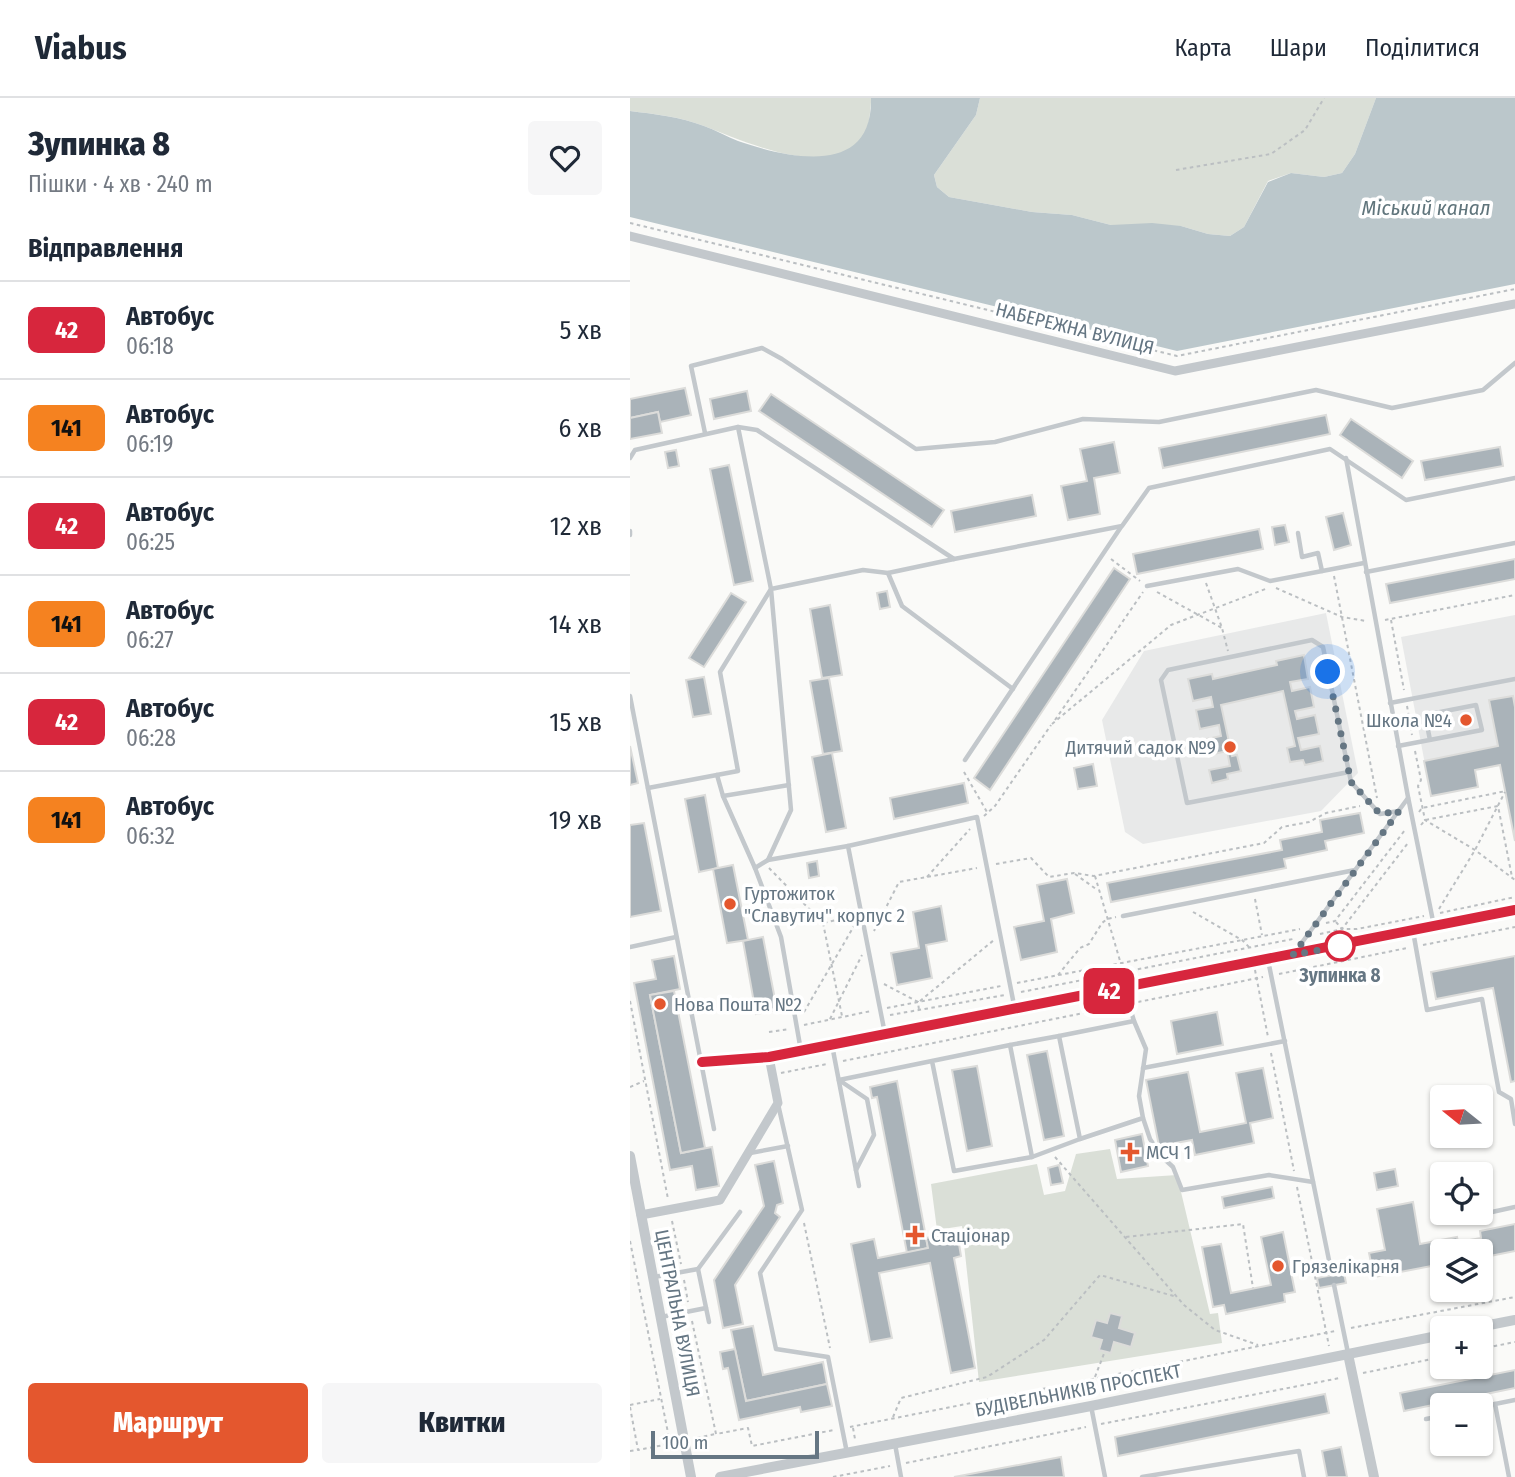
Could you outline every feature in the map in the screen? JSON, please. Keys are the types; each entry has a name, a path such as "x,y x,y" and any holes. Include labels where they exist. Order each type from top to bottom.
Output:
{"street":[{"name":"НАБЕРЕЖНА ВУЛИЦЯ","path":"630,236 1175,371 1515,304"},
{"path":"702,1062 769,1057 1515,910"},
{"path":"641,1215 720,1200 778,1103 769,1057"},
{"name":"ЦЕНТРАЛЬНА ВУЛИЦЯ","path":"630,1156 691,1477"},
{"path":"1493,1324 1515,1320"},
{"name":"БУДІВЕЛЬНИКІВ ПРОСПЕКТ","path":"720,1477 1430,1337"},
{"path":"1348,1354 1374,1477"}],"lane":[{"path":"705,433 691,366 762,348 916,449 995,442 1083,419 1159,422 1316,390 1392,408 1483,390 1515,363"},
{"path":"738,427 771,589 791,810 766,862"},
{"path":"630,458 635,450 705,433 738,427 757,430 954,559"},
{"path":"965,760 1149,488 1330,449 1406,500 1515,478"},
{"path":"1346,458 1398,746 1435,927"},
{"path":"648,788 738,771 720,672 771,589 863,570 888,573 1122,526"},
{"path":"1298,533 1302,557 1318,553 1322,571"},
{"path":"1366,572 1515,543"},
{"path":"1147,586 1238,569 1270,581 1364,563"},
{"path":"888,573 902,606 1013,689"},
{"path":"1349,772 1187,803 1161,680 1168,670 1312,640 1323,647 1349,772 1351,782 1380,814 1399,811"},
{"path":"1390,703 1515,680"},
{"path":"630,696 714,1129"},
{"path":"1398,746 1430,740 1482,730 1476,705 1425,716 1430,740"},
{"path":"717,775 723,796 755,868 781,937 801,1051"},
{"path":"723,796 789,785"},
{"path":"1293,955 1408,797"},
{"path":"755,868 766,862 978,817 1015,1010"},
{"path":"848,846 885,1034"},
{"path":"1123,916 1355,870"},
{"path":"1413,932 1427,1010 1482,999 1500,1092 1511,1099 1515,1124"},
{"path":"630,947 677,937"},
{"path":"1268,960 1332,1275"},
{"path":"1124,988 1146,1049 1139,1096 1143,1118 1150,1139 1161,1156 1173,1167 1182,1190 1269,1175 1313,1182"},
{"path":"839,1080 1134,1021"},
{"path":"1059,1036 1080,1139"},
{"path":"1143,1068 1285,1041"},
{"path":"832,1045 859,1186"},
{"path":"1010,1045 1032,1157"},
{"path":"932,1061 954,1171 1032,1157 1143,1118"},
{"path":"839,1080 867,1099 874,1135 856,1170"},
{"path":"778,1103 802,1210 760,1273 776,1349 828,1357 842,1429 852,1452"},
{"path":"749,1154 788,1146"},
{"path":"1493,1212 1515,1207"},
{"path":"653,1278 698,1269 740,1212"},
{"path":"698,1269 709,1322"},
{"path":"1334,1285 1348,1354"},
{"path":"661,1317 706,1308"},
{"path":"1509,1477 1495,1404 1515,1400"},
{"path":"1091,1406 1105,1477"},
{"path":"1426,1419 1430,1418"},
{"path":"895,1444 901,1477"},
{"path":"1142,1477 1299,1451 1304,1477"}],"path":[{"path":"1176,170 1271,154 1305,130 1324,98"},
{"name":"НАБЕРЕЖНА ВУЛИЦЯ","path":"630,223 1177,356 1515,289"},
{"path":"1103,554 1147,586 1222,628"},
{"path":"1333,568 1380,814"},
{"path":"1203,576 1222,628 1229,657"},
{"path":"926,877 995,806 1147,586"},
{"path":"1052,724 1171,625 1273,586 1342,617 1375,622 1515,595"},
{"path":"1390,619 1421,780 1418,786 1425,820 1475,850 1513,879"},
{"path":"964,772 988,813"},
{"path":"769,1032 1335,921 1422,807 1506,792 1441,908 1432,915"},
{"path":"830,1020 899,882 1031,858 1049,877 1074,873 1094,876 1264,843 1282,827 1309,822 1326,813 1371,804"},
{"path":"882,1017 1342,929 1425,820 1498,806"},
{"path":"1498,806 1513,879"},
{"path":"766,862 823,923 842,1017"},
{"path":"1074,873 1097,889"},
{"path":"1094,876 1123,972"},
{"path":"1253,890 1262,936"},
{"path":"1180,904 1242,940 1250,948 1331,1357"},
{"path":"823,923 861,914"},
{"path":"796,1026 861,914"},
{"path":"1057,976 1080,948 1089,944 1107,919 1123,916"},
{"path":"773,1075 1515,927"},
{"path":"918,1002 1000,935"},
{"path":"874,979 918,1002"},
{"path":"630,1001 716,1434 748,1428 752,1446 1515,1297"},
{"path":"918,1002 919,1010"},
{"path":"630,1087 645,1081"},
{"path":"1050,1150 1177,1297 1215,1330 1260,1345"},
{"path":"802,1210 830,1346"},
{"path":"1125,1237 1243,1224 1253,1288"},
{"path":"630,1241 670,1443 630,1451"},
{"path":"892,1419 901,1398 987,1377 1044,1340 1100,1276 1177,1297"},
{"path":"1493,1346 1515,1342"},
{"path":"1095,1378 1105,1351"},
{"path":"833,1477 1430,1359"},
{"path":"638,1450 630,1406 661,1399"},
{"path":"852,1452 853,1427"}],"shaded area":[{"path":"630,98 871,98 871,102 867,129 854,146 836,155 815,157 766,149 686,120 630,111"},
{"path":"980,98 1376,98 1355,154 1342,173 1324,177 1291,173 1268,181 1244,227 1230,236 1208,234 1181,226 1111,225 1072,215 1032,212 949,197 937,187 934,175 976,115"},
{"name":"Дитячий садок №9","path":"1326,613 1358,773 1321,811 1143,844 1125,832 1102,720 1144,651"},
{"name":"Школа №4","path":"1515,615 1515,841 1500,766 1475,770 1478,787 1431,796 1401,637"},
{"path":"1110,1149 1117,1179 1177,1175 1210,1314 1218,1313 1222,1343 979,1382 962,1226 937,1230 931,1184 1037,1164 1044,1195 1065,1191 1076,1154"}],"water":[{"name":"Міський канал","path":"871,98 980,98 976,115 934,175 937,187 949,197 1032,212 1072,215 1111,225 1152,223 1230,236 1244,227 1268,182 1291,173 1324,177 1342,173 1355,154 1376,98 1515,98 1515,284 1177,351 630,217 630,111 686,120 738,141 780,153 824,156 843,151 858,141 868,124"}],"building":[{"path":"685,388 691,415 660,422 658,412 630,418 630,399"},
{"path":"747,391 751,411 714,419 710,399"},
{"path":"771,394 944,510 932,527 759,411"},
{"path":"658,412 662,433 630,439 630,418"},
{"path":"1326,415 1330,434 1163,468 1159,448"},
{"path":"1351,419 1413,461 1402,478 1340,435"},
{"path":"1114,442 1120,473 1094,478 1100,514 1068,520 1061,486 1087,481 1080,449"},
{"path":"1500,447 1503,466 1425,480 1421,461"},
{"path":"676,450 679,466 668,468 665,452"},
{"path":"729,465 753,581 734,585 710,469"},
{"path":"1032,495 1036,516 955,532 951,511"},
{"path":"1343,513 1351,545 1334,550 1326,517"},
{"path":"1285,525 1289,542 1275,545 1272,527"},
{"path":"1259,529 1263,549 1137,574 1133,554"},
{"path":"1515,559 1515,579 1390,603 1386,584"},
{"path":"1114,568 1130,579 990,790 974,778"},
{"path":"887,591 890,607 880,609 877,593"},
{"path":"731,593 746,602 704,667 689,658"},
{"path":"830,605 842,675 822,678 810,609"},
{"path":"1304,655 1308,679 1290,682 1292,691 1310,687 1314,707 1295,711 1297,719 1315,715 1319,734 1298,738 1301,750 1320,746 1323,761 1305,765 1303,760 1290,762 1287,748 1295,746 1283,691 1221,705 1232,756 1237,755 1241,771 1227,774 1228,779 1212,783 1209,770 1230,766 1227,751 1205,756 1202,740 1221,736 1219,725 1200,729 1196,710 1213,707 1211,697 1193,701 1188,679 1212,674 1213,679 1277,665 1276,661"},
{"path":"704,677 711,714 693,717 686,680"},
{"path":"829,678 842,751 823,754 810,681"},
{"path":"1513,696 1515,841 1500,765 1475,770 1478,787 1431,796 1424,761 1498,746 1489,700"},
{"path":"630,746 638,783 630,785"},
{"path":"832,753 846,828 826,832 812,757"},
{"path":"1093,764 1097,786 1078,789 1074,768"},
{"path":"964,783 968,803 894,819 890,798"},
{"path":"705,795 718,868 699,872 685,799"},
{"path":"1360,813 1364,833 1325,841 1327,850 1284,859 1286,868 1111,902 1107,883 1282,850 1280,840 1322,832 1320,820"},
{"path":"644,823 661,911 630,917 630,825"},
{"path":"817,861 819,876 809,878 807,863"},
{"name":"Гуртожиток \"Славутич\" корпус 2","path":"733,865 748,940 727,943 713,869"},
{"path":"1067,879 1074,913 1051,919 1057,952 1021,960 1014,927 1044,921 1037,885"},
{"path":"941,906 947,941 926,945 932,978 897,985 891,953 919,948 913,912"},
{"path":"763,937 777,1010 756,1014 743,941"},
{"path":"674,956 680,989 650,995 681,1153 712,1147 719,1186 696,1190 692,1166 670,1170 634,983 656,979 652,960"},
{"path":"1515,956 1515,1081 1511,1082 1493,988 1436,999 1431,972"},
{"path":"674,991 705,1148 681,1153 650,995"},
{"path":"1217,1012 1223,1045 1177,1054 1171,1021"},
{"path":"1047,1051 1064,1136 1044,1140 1027,1055"},
{"path":"977,1066 992,1146 967,1151 952,1070"},
{"path":"1263,1068 1273,1118 1250,1123 1254,1143 1195,1155 1192,1140 1159,1146 1146,1080 1188,1072 1200,1132 1246,1123 1236,1073"},
{"path":"897,1081 928,1248 907,1253 877,1097 872,1098 870,1087"},
{"path":"1142,1134 1148,1166 1121,1172 1115,1140"},
{"path":"774,1161 783,1203 777,1205 775,1213 780,1217 735,1285 743,1324 723,1328 714,1280 764,1206 755,1165"},
{"path":"1059,1165 1063,1183 1051,1185 1048,1168"},
{"path":"1395,1169 1398,1186 1377,1190 1374,1173"},
{"path":"1272,1187 1274,1198 1224,1208 1222,1197"},
{"path":"1413,1202 1420,1244 1430,1242 1430,1266 1374,1277 1369,1253 1385,1250 1377,1209"},
{"path":"1515,1224 1515,1251 1493,1255 1493,1239 1475,1239 1481,1238 1480,1231"},
{"path":"957,1232 961,1256 954,1258 975,1368 951,1373 930,1263 879,1273 892,1338 870,1342 851,1244 874,1239 878,1258 928,1248 926,1238"},
{"name":"Грязелікарня","path":"1283,1232 1295,1292 1284,1294 1285,1302 1226,1314 1224,1305 1213,1307 1202,1247 1221,1244 1231,1293 1271,1285 1261,1237"},
{"path":"1344,1273 1346,1283 1319,1288 1317,1278"},
{"path":"1110,1313 1122,1316 1119,1328 1135,1333 1131,1347 1114,1342 1111,1353 1099,1350 1102,1340 1091,1337 1096,1320 1107,1323"},
{"path":"753,1326 763,1375 823,1362 827,1384 746,1401 731,1330"},
{"path":"735,1349 746,1401 827,1384 832,1406 801,1412 800,1407 739,1420 728,1368 723,1369 720,1352"},
{"path":"1515,1370 1515,1388 1491,1393 1430,1393 1430,1406 1404,1411 1400,1393 1470,1379 1493,1379 1493,1374"},
{"path":"1325,1394 1329,1413 1118,1456 1115,1437"},
{"path":"1341,1447 1347,1477 1327,1477 1322,1451"},
{"path":"1061,1457 1064,1477 954,1477"}],"bus line":[{"name":"42","path":"702,1062 769,1057 1515,910"}],"place":[{"name":"Школа №4","path":"1466,720"},
{"name":"Дитячий садок №9","path":"1230,747"},
{"name":"Гуртожиток \"Славутич\" корпус 2","path":"730,904"},
{"name":"Зупинка 8","path":"1340,946"},
{"name":"Нова Пошта №2","path":"660,1004"},
{"name":"МСЧ 1","path":"1130,1152"},
{"name":"Стаціонар","path":"915,1235"},
{"name":"Грязелікарня","path":"1278,1266"}],"route":[{"path":"1328,672 1351,782 1380,814 1399,811 1293,955 1340,946"}]}
